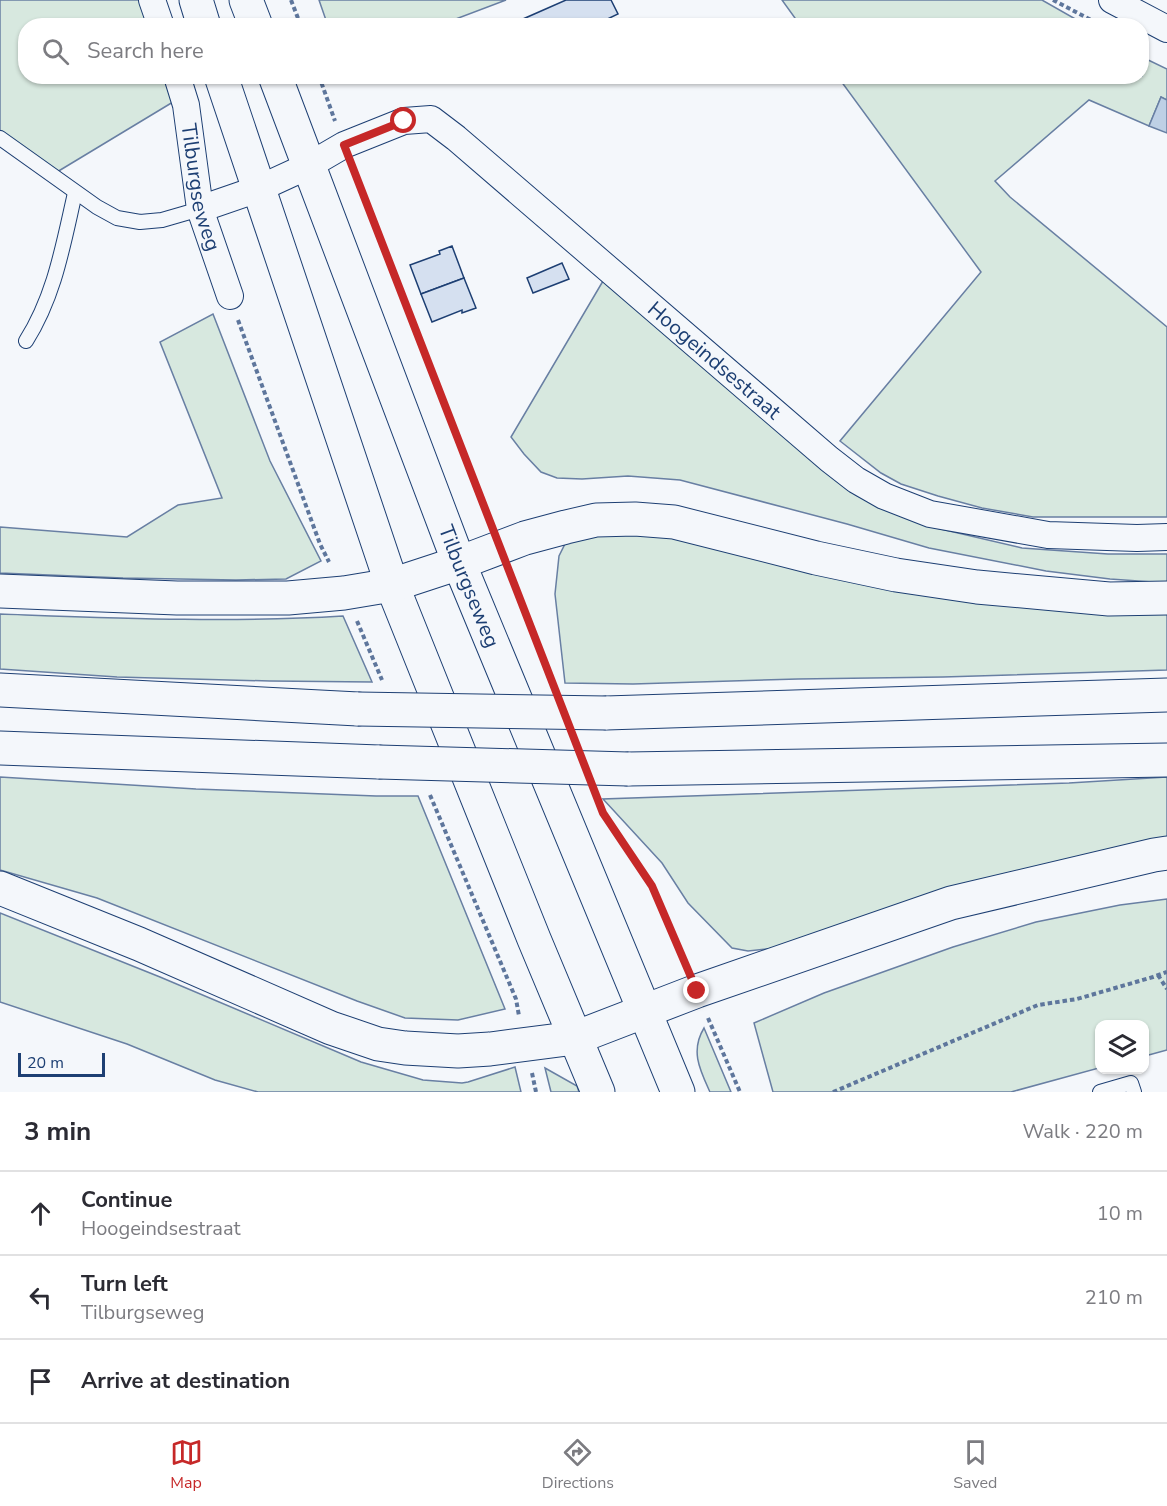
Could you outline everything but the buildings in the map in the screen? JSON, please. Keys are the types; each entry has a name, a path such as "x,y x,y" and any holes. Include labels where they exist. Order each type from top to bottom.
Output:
{"main road":[{"path":"196,0 202,18"},
{"path":"246,0 253,18"},
{"path":"224,84 392,585 598,1092"},
{"name":"Tilburgseweg","path":"278,84 459,563 678,1092"},
{"path":"0,591 177,598 288,598 344,593 392,585 549,531 596,520 635,519 674,522 816,558 896,575 976,587 1109,599 1167,598"},
{"path":"0,690 358,709 606,713 1167,694"},
{"path":"0,748 628,769 1167,760"},
{"path":"0,888 140,944 331,1028 378,1044 458,1051 575,1038 697,991 951,903 1167,853"}],"street":[{"path":"152,0 158,18"},
{"path":"1112,0 1158,16"},
{"name":"Tilburgseweg","path":"179,84 186,105 200,209 230,296"},
{"name":"Hoogeindsestraat","path":"200,209 258,189 308,166 344,145 404,121 431,119 475,154 829,459 856,480 884,496 930,514 1048,535 1167,537"}],"lane":[{"path":"0,138 75,193 117,218 140,222 162,220 200,209"},
{"path":"26,341 37,323 54,282 75,193"},
{"path":"1100,1092 1131,1083 1134,1092"}],"path":[{"path":"291,0 298,18"},
{"path":"1053,0 1086,18"},
{"name":"Tilburgseweg","path":"322,84 556,691"},
{"path":"595,791 603,813 652,886 740,1092"},
{"path":"833,1092 1038,1005 1077,999 1167,972"},
{"path":"1158,975 1167,989"}],"shaded area":[{"path":"0,0 147,0 153,18 18,18 18,84 171,84 173,102 57,172 0,130"},
{"path":"319,0 506,0 458,18 325,18"},
{"path":"782,0 1042,0 1074,18 795,18"},
{"path":"1149,60 1167,69 1167,100 1161,97 1149,126 1089,100 995,181 1010,197 1167,327 1167,517 1033,517 982,508 901,484 881,473 840,441 981,272 843,84 1149,84"},
{"path":"603,281 815,463 856,495 928,526 1022,548 1108,554 1167,554 1167,583 1046,571 929,548 680,480 628,476 557,478 541,472 511,437"},
{"path":"213,314 270,461 321,561 286,579 123,578 0,573 0,527 127,537 178,505 222,498 160,342"},
{"path":"627,525 1167,612 1167,670 633,684 565,683 555,594 559,556 566,542"},
{"path":"0,614 214,619 343,616 372,682 117,677 0,669"},
{"path":"0,777 196,789 418,796 505,1009 458,1020 405,1018 97,898 0,870"},
{"path":"1167,777 1167,844 775,948 748,951 732,948 688,903 662,863 603,799 1069,783"},
{"path":"1167,899 1167,1050 1149,1055 1149,1020 1095,1020 1095,1069 1011,1092 773,1092 754,1023 824,993 953,947 1036,922 1120,905"},
{"path":"0,913 160,977 361,1062 423,1080 462,1083 515,1067 521,1092 258,1092 215,1080 127,1044 0,1002"},
{"path":"704,1028 731,1092 710,1092 703,1076 697,1053"},
{"path":"545,1068 577,1086 579,1092 551,1092"}],"water":[{"path":"1161,97 1167,100 1167,133 1149,126"}],"route":[{"path":"404,121 344,145 603,813 652,886 697,991"}]}
